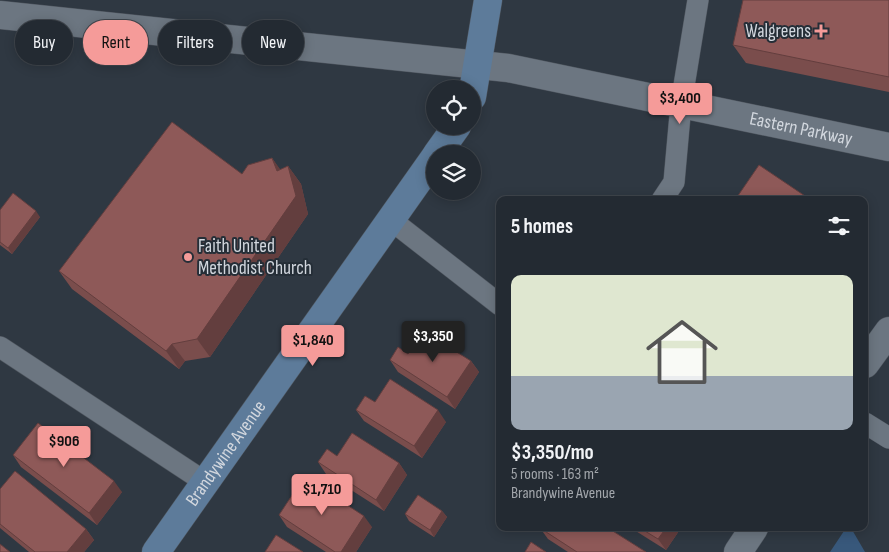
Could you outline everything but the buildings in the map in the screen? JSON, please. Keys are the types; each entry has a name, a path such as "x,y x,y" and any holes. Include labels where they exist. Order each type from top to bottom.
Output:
{"main road":[{"path":"475,80 488,0"},
{"name":"Brandywine Avenue","path":"156,552 426,170"}],"street":[{"name":"Eastern Parkway","path":"0,15 508,68 889,147"},
{"path":"868,360 889,331"},
{"path":"738,552 752,531"}],"lane":[{"path":"665,196 674,182 681,104 698,0"},
{"path":"391,220 496,302"},
{"path":"0,346 205,482"},
{"path":"868,425 889,438"}],"shaded area":[{"path":"844,531 853,531 865,552 830,552"}],"place":[{"name":"Walgreens","path":"821,31"},
{"name":"Faith United Methodist Church","path":"188,257"}]}
